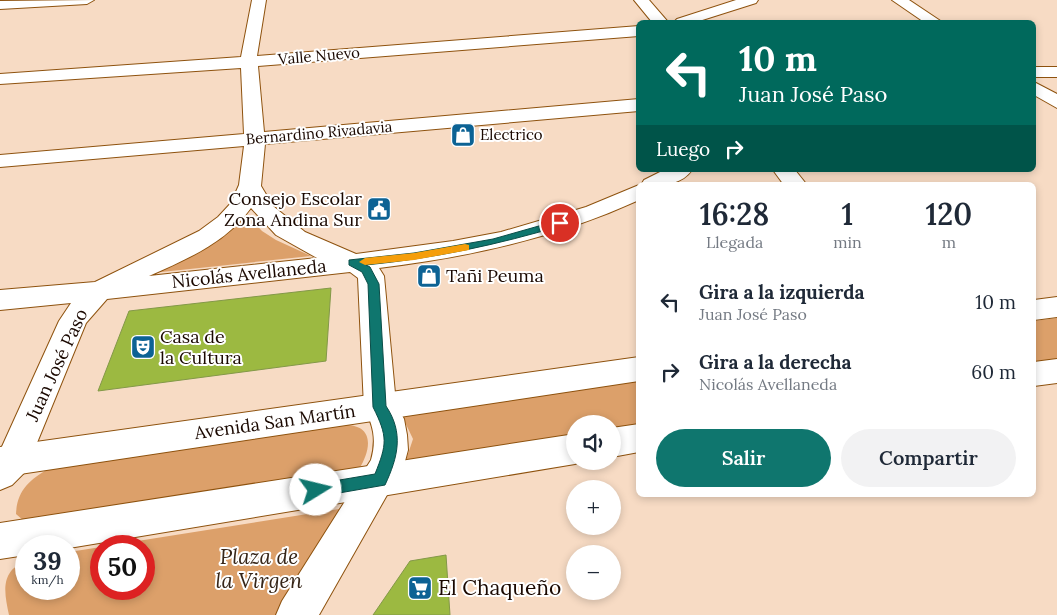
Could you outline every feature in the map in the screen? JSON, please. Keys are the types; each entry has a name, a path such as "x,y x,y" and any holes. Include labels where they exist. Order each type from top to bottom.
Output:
{"street":[{"path":"0,5 87,0"},
{"name":"Juan José Paso","path":"4,466 73,321 84,304 101,290 194,245 223,224 238,207 250,187 255,139 248,62 259,0"},
{"path":"641,0 658,20"},
{"path":"688,20 751,0"},
{"path":"899,0 931,20"},
{"name":"Valle Nuevo","path":"0,79 248,62 636,31"},
{"path":"1036,72 1057,72"},
{"path":"1036,88 1057,102"},
{"name":"Bernardino Rivadavia","path":"0,161 636,105"},
{"path":"658,182 677,172"},
{"path":"786,172 794,182"},
{"path":"250,187 258,204 269,217 288,232 308,244 367,270 373,284 380,407 388,419 391,435 391,450 380,480 296,615"},
{"name":"Nicolás Avellaneda","path":"0,300 414,256 494,242 560,223 619,202 636,194"},
{"path":"1036,310 1057,307"},
{"name":"Avenida San Martín","path":"4,466 380,407 636,369"},
{"path":"1036,374 1057,371"},
{"path":"621,441 636,438"},
{"path":"0,541 566,450"}],"green space":[{"path":"246,214 262,231 276,240 311,256 152,273"},
{"path":"1057,318 1057,360 1036,364 1036,321"},
{"path":"636,380 636,430 621,433 621,415 566,415 566,441 405,463 413,439 403,418 407,414"},
{"path":"345,425 362,429 368,440 366,454 359,469 24,521 16,514 19,499 25,487 35,477 48,469"},
{"name":"Plaza de la Virgen","path":"339,509 344,511 289,615 9,615 5,590 8,576 15,568 15,600 80,600 80,550 90,549 90,600 155,600 155,538"}],"building":[{"path":"331,288 326,361 98,391 129,311"},
{"name":"El Chaqueño","path":"446,555 450,615 373,615 410,561"}],"slow traffic":[{"path":"365,262 465,247"}],"place":[{"name":"Electrico","path":"463,135"},
{"name":"Consejo Escolar Zona Andina Sur","path":"379,209"},
{"name":"Tañi Peuma","path":"429,276"},
{"name":"Casa de la Cultura","path":"143,347"},
{"name":"El Chaqueño","path":"420,588"}],"route":[{"path":"316,490 380,480 391,450 388,419 380,407 373,284 367,270 353,263 414,256 494,242 560,223"}]}
